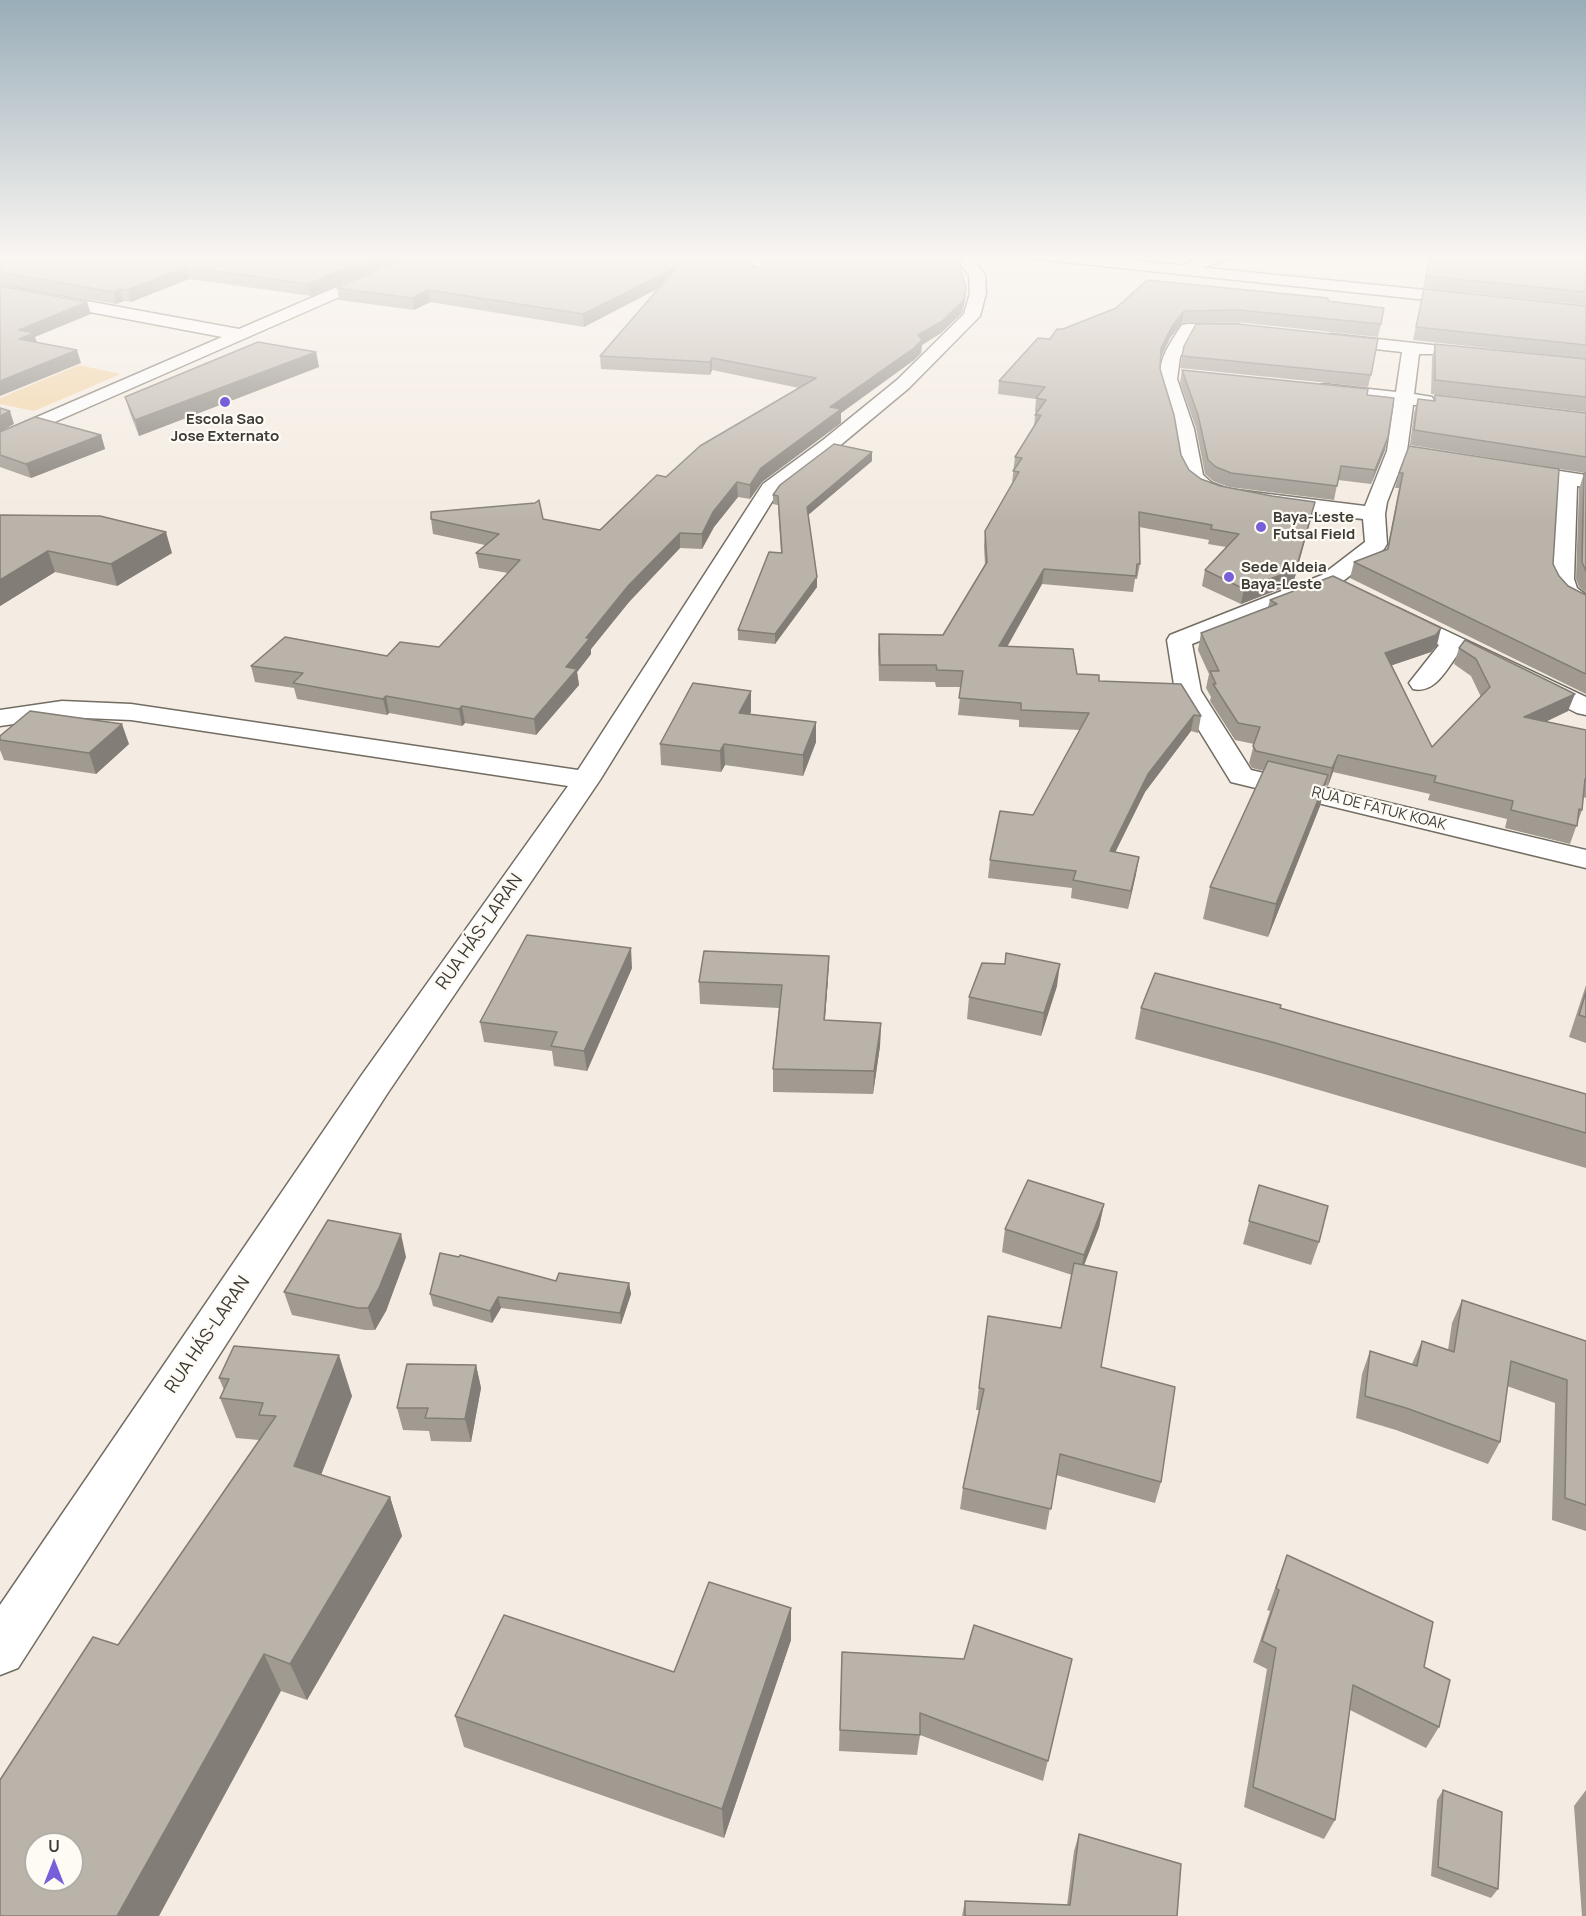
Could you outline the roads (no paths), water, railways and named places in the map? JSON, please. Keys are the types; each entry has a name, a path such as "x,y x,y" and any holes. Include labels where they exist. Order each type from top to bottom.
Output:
{"street":[{"path":"6,430 42,422 219,344"},
{"name":"RUA HÁS-LARAN","path":"0,1650 374,1085 586,780 770,488 903,384 943,344"},
{"path":"1176,344 1167,374 1168,387 1184,429 1192,473 1201,486 1224,495 1374,514"},
{"path":"1380,344 1446,352"},
{"name":"RUA DE FATUK KOAK","path":"1411,348 1404,398 1408,453 1376,502 1374,514 1376,544 1340,585 1179,640 1188,691 1241,776 1586,859"},
{"path":"1167,374 1191,377"},
{"path":"1309,388 1438,402"},
{"path":"1499,467 1576,479 1562,579 1564,588 1573,598 1586,604"},
{"path":"1381,606 1586,707"},
{"path":"1422,683 1454,643"},
{"path":"0,718 62,709 131,712 586,780"}],"place":[{"name":"Escola Sao Jose Externato","path":"225,402"},
{"name":"Baya-Leste Futsal Field","path":"1261,527"},
{"name":"Sede Aldeia Baya-Leste","path":"1229,577"}]}
